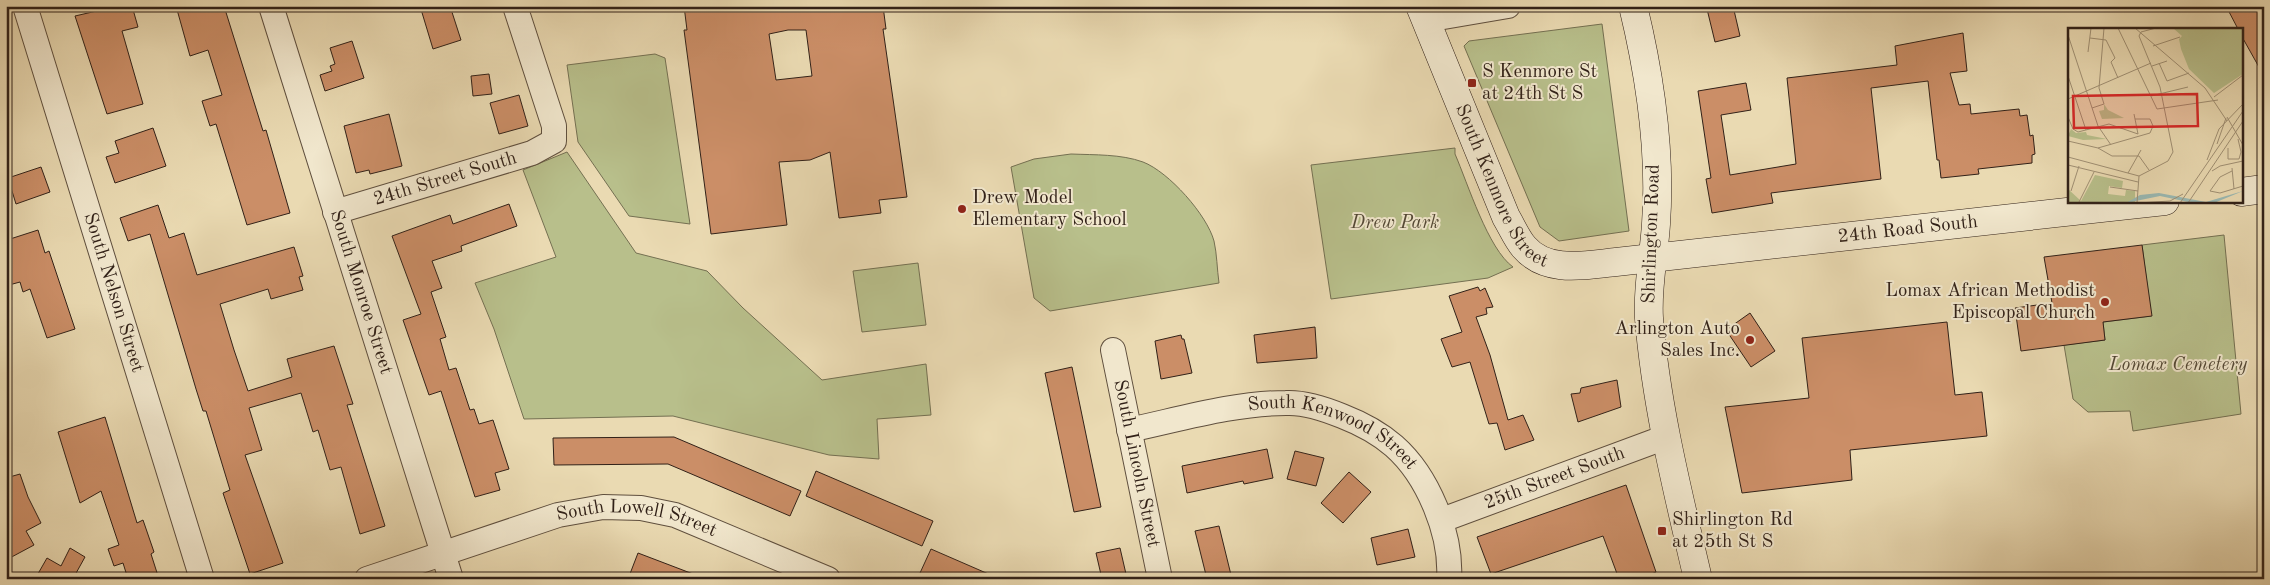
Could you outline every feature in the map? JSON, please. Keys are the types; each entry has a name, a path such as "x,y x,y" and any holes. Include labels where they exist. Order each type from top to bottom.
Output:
{"street":[{"name":"South Nelson Street","path":"25,6 202,579"},
{"name":"South Monroe Street","path":"271,6 451,579"},
{"name":"24th Street South","path":"335,212 532,153 554,141 554,126 514,6"},
{"path":"1423,13 1508,6"},
{"name":"Shirlington Road","path":"1633,6 1652,118 1656,224 1648,292 1656,385 1698,579"},
{"name":"South Kenmore Street","path":"1423,13 1506,217 1524,247 1540,260 1558,265 1576,266 1652,258"},
{"path":"2242,192 2264,189"},
{"name":"24th Road South","path":"1652,258 2156,202"},
{"name":"South Lincoln Street","path":"1113,350 1160,579"},
{"name":"South Kenwood Street","path":"1129,430 1241,406 1288,402 1327,410 1363,425 1395,446 1424,482 1442,520 1450,564 1449,579"},
{"name":"25th Street South","path":"1442,520 1666,437"},
{"name":"South Lowell Street","path":"442,554 558,515 603,507 641,508 675,515 828,579"},
{"path":"367,579 442,554"}],"green space":[{"path":"1602,24 1629,231 1559,241 1540,227 1464,46 1469,41"},
{"path":"655,54 665,58 690,224 629,216 578,142 567,65"},
{"name":"Drew Park","path":"1455,148 1455,154 1487,231 1495,246 1513,267 1488,278 1331,299 1311,165"},
{"path":"567,152 636,253 707,271 743,308 822,380 926,364 931,415 877,419 879,459 829,455 673,416 524,419 494,329 475,283 556,257 523,170"},
{"path":"1071,154 1108,155 1135,159 1153,167 1164,175 1186,196 1204,219 1214,241 1219,283 1050,311 1034,298 1011,167 1034,159"},
{"name":"Lomax Cemetery","path":"2224,235 2241,414 2133,431 2130,411 2088,412 2073,399 2064,345 2105,340 2103,322 2151,316 2142,245"},
{"path":"918,263 926,325 862,332 853,271"}],"building":[{"path":"100,6 132,6 138,27 122,31 143,104 107,114 75,16 101,10"},
{"path":"176,6 224,6 263,131 266,130 290,213 247,225 216,124 210,126 202,101 222,95 208,50 190,56"},
{"path":"420,6 450,6 461,40 433,49"},
{"path":"684,6 883,6 886,29 883,29 907,197 879,200 881,213 839,218 830,152 810,160 779,162 787,225 711,234 684,30 687,30","holes":["788,30 806,30 812,76 776,80 769,34"]},
{"path":"1719,6 1733,6 1740,36 1715,42 1707,9"},
{"path":"2226,6 2264,6 2264,76 2242,37 2242,28 2237,28"},
{"path":"1963,33 1967,71 1950,73 1959,105 1970,104 1971,114 2019,109 2020,116 2027,115 2030,136 2033,135 2035,154 2032,155 2032,163 1978,169 1979,174 1941,178 1939,160 1937,160 1928,81 1871,88 1881,179 1771,193 1773,203 1712,213 1706,179 1711,178 1698,91 1746,83 1751,110 1721,115 1730,175 1796,164 1787,78 1897,65 1895,46"},
{"path":"352,41 364,78 325,91 320,75 332,71 330,66 335,64 330,48"},
{"path":"489,74 492,94 473,96 471,76"},
{"path":"519,95 528,126 499,134 490,103"},
{"path":"389,114 402,166 370,174 369,170 356,173 344,126"},
{"path":"153,128 166,166 115,183 106,157 119,153 115,141"},
{"path":"41,167 50,192 16,204 8,178"},
{"path":"509,204 517,226 461,246 462,251 432,261 442,288 431,292 446,337 440,339 449,370 456,368 470,410 474,409 479,424 493,420 509,469 495,473 500,490 475,497 441,391 429,395 403,320 421,314 392,236 450,215 453,224"},
{"path":"158,205 169,238 184,233 197,275 294,247 303,276 299,277 303,290 271,299 268,289 220,304 234,350 248,391 292,377 287,359 334,346 353,404 347,405 385,526 360,534 341,467 330,470 318,430 313,432 301,393 249,408 262,450 245,455 283,563 250,574 223,493 230,490 206,411 203,411 196,389 150,234 128,241 120,218"},
{"path":"38,230 45,253 49,251 75,329 47,338 30,289 23,292 20,282 9,285 6,275 6,255 11,254 7,240"},
{"name":"Lomax African Methodist Episcopal Church","path":"2142,245 2152,316 2103,322 2105,340 2021,351 2015,308 2052,303 2044,257"},
{"path":"1478,287 1480,291 1485,288 1493,307 1486,308 1487,314 1476,317 1490,355 1508,420 1523,415 1534,440 1505,450 1497,423 1489,424 1470,362 1452,367 1441,339 1462,332 1449,296"},
{"name":"Arlington Auto Sales Inc.","path":"1750,313 1775,351 1751,367 1726,330"},
{"path":"1947,322 1955,395 1982,392 1987,436 1850,450 1852,480 1742,493 1725,407 1809,398 1802,338"},
{"path":"1315,327 1317,358 1257,363 1254,335"},
{"path":"1181,335 1182,339 1184,339 1192,373 1161,379 1155,341"},
{"path":"1072,367 1101,507 1074,512 1045,373"},
{"path":"1617,380 1621,407 1578,422 1571,394 1580,393 1581,388"},
{"path":"105,417 137,523 143,520 154,552 151,554 159,579 128,579 123,563 114,566 108,549 119,545 101,491 80,503 58,432"},
{"path":"674,437 801,491 790,516 668,464 554,465 553,438"},
{"path":"1267,449 1273,478 1244,484 1243,481 1187,493 1182,466"},
{"path":"1295,451 1324,458 1316,486 1287,479"},
{"path":"816,471 933,521 922,546 806,496"},
{"path":"1349,472 1371,492 1343,523 1321,503"},
{"path":"20,474 28,497 41,523 26,531 34,545 6,560 6,478"},
{"path":"1626,485 1656,572 1640,579 1619,579 1603,536 1491,574 1477,537"},
{"path":"1219,526 1232,579 1207,579 1195,531"},
{"path":"1408,529 1415,557 1377,565 1371,538"},
{"path":"70,548 85,557 75,575 81,579 35,579 47,558 61,566"},
{"path":"1120,548 1126,574 1102,579 1096,553"},
{"path":"931,549 1000,579 933,579 920,573"},
{"path":"638,553 701,577 701,579 628,579"}],"place":[{"name":"S Kenmore St at 24th St S","path":"1472,83"},
{"name":"Drew Model Elementary School","path":"962,209"},
{"name":"Lomax African Methodist Episcopal Church","path":"2105,302"},
{"name":"Arlington Auto Sales Inc.","path":"1750,340"},
{"name":"Shirlington Rd at 25th St S","path":"1662,531"}]}
